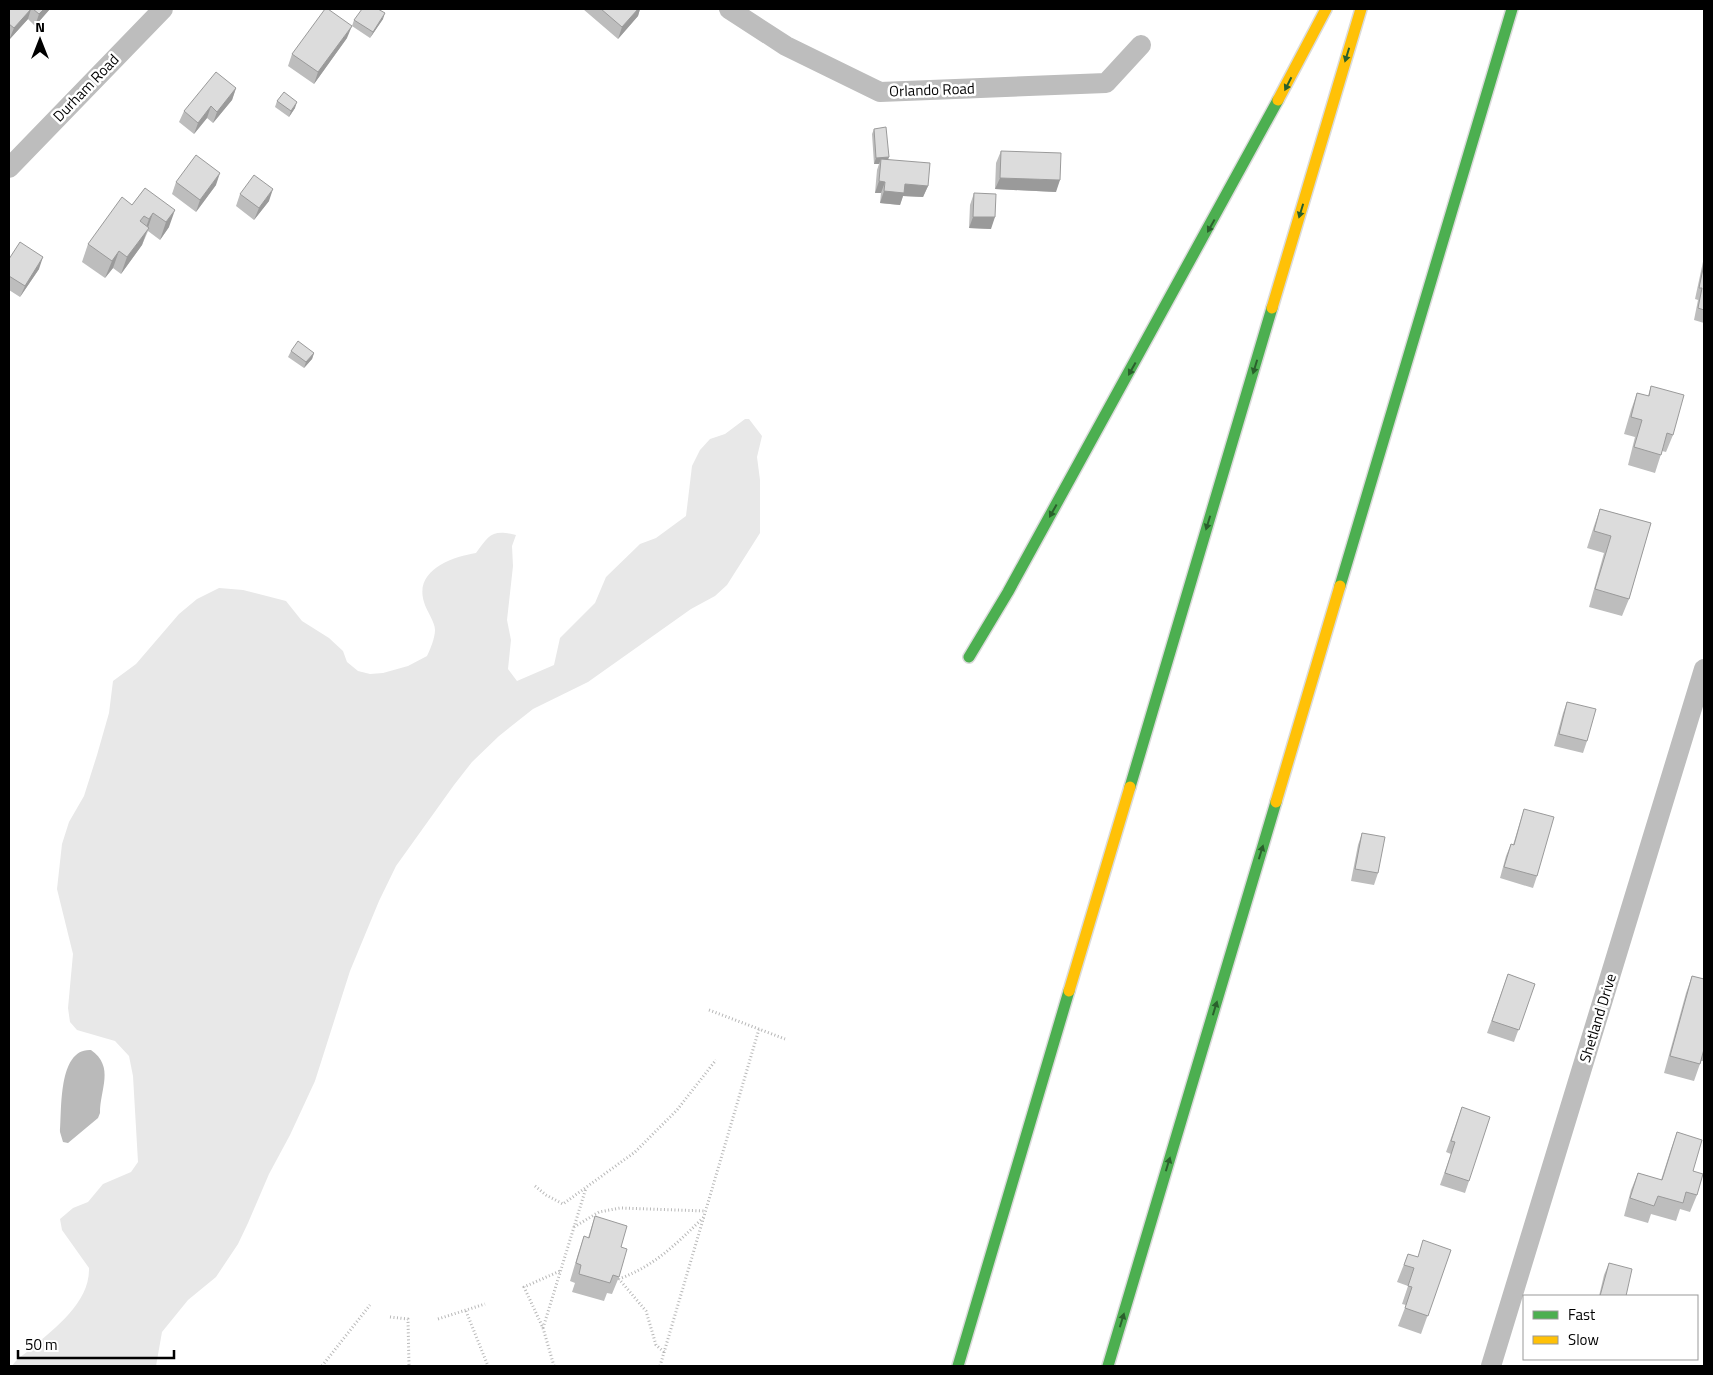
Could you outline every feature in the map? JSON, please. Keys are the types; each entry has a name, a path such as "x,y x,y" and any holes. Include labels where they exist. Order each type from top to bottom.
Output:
{"highway":[{"path":"969,657 1008,592 1249,157 1326,9"},
{"path":"958,1366 1361,9"},
{"path":"1108,1366 1512,9"}],"street":[{"name":"Durham Road","path":"9,168 163,9"},
{"name":"Orlando Road","path":"728,9 786,46 880,92 1106,83 1141,45"},
{"name":"Shetland Drive","path":"1491,1366 1704,669"}],"path":[{"path":"709,1010 785,1039"},
{"path":"660,1366 759,1029"},
{"path":"535,1186 546,1195 563,1204 586,1188 636,1152 677,1110 716,1060"},
{"path":"543,1328 586,1188"},
{"path":"574,1227 599,1212 620,1208 706,1211"},
{"path":"664,1352 656,1345 646,1311 619,1279 642,1271 668,1253 704,1216"},
{"path":"554,1366 543,1328 524,1287 561,1270"},
{"path":"438,1319 485,1304"},
{"path":"322,1366 370,1305"},
{"path":"466,1311 488,1366"},
{"path":"390,1317 408,1319 409,1366"}],"shaded area":[{"path":"745,419 749,419 762,436 757,457 760,480 760,533 727,585 715,596 691,609 588,682 533,709 499,736 472,762 454,785 396,866 379,901 350,971 315,1081 290,1135 269,1174 238,1244 216,1277 188,1300 162,1332 156,1366 12,1366 70,1313 84,1292 88,1280 89,1268 62,1230 60,1219 73,1208 88,1202 103,1184 131,1172 138,1162 133,1076 129,1056 115,1041 77,1030 70,1022 68,1008 73,954 57,889 62,844 69,822 84,796 97,755 109,713 113,681 136,664 179,614 197,599 219,588 243,590 286,601 302,621 329,638 343,651 347,662 358,671 370,674 383,673 408,666 427,656 434,637 435,627 425,605 422,591 430,573 446,562 476,553 492,535 508,533 516,535 512,546 513,566 507,620 511,640 508,669 517,681 554,665 560,638 595,603 606,577 640,544 656,538 686,516 692,466 700,450 710,439 725,434"},
{"path":"91,1050 103,1064 104,1071 100,1113 98,1118 68,1143 63,1142 60,1132 61,1109 67,1069 80,1052"}],"building":[{"path":"9,9 31,9 14,28 9,24"},
{"path":"33,9 44,9 39,14"},
{"path":"325,9 328,9 352,26 318,72 292,54"},
{"path":"362,9 378,9 385,13 373,32 354,20"},
{"path":"601,9 638,9 622,27"},
{"path":"216,72 236,88 217,112 211,106 198,123 184,111"},
{"path":"284,92 297,102 291,111 277,101"},
{"path":"886,127 889,157 876,158 874,129"},
{"path":"1001,151 1061,153 1060,180 1000,178"},
{"path":"196,155 220,173 200,200 176,182"},
{"path":"881,159 930,163 928,186 905,184 904,193 884,191 885,182 879,181"},
{"path":"254,175 273,189 259,208 240,194"},
{"path":"145,188 175,210 166,222 153,213 149,219 144,216 140,221 149,228 127,257 119,251 112,261 88,244 122,197 132,205"},
{"path":"974,193 996,194 995,217 973,217"},
{"path":"20,242 43,257 25,286 9,276 9,259"},
{"path":"1704,264 1704,310 1698,308 1702,288 1699,288"},
{"path":"298,341 314,353 306,362 291,351"},
{"path":"1651,386 1684,395 1673,435 1667,433 1661,455 1634,447 1642,420 1631,417 1637,393 1649,396"},
{"path":"1600,509 1651,523 1629,599 1595,589 1611,536 1594,531"},
{"path":"1567,702 1596,709 1587,741 1559,734"},
{"path":"1524,809 1554,817 1537,876 1504,867 1511,844 1514,845"},
{"path":"1362,833 1385,837 1378,873 1355,869"},
{"path":"1508,974 1535,984 1519,1030 1492,1021"},
{"path":"1692,976 1704,979 1704,1049 1700,1064 1670,1056"},
{"path":"1462,1107 1490,1117 1469,1181 1445,1173 1455,1142 1451,1141"},
{"path":"1677,1132 1702,1140 1693,1171 1703,1174 1697,1195 1686,1192 1683,1203 1658,1196 1654,1206 1630,1198 1638,1173 1662,1180"},
{"path":"595,1216 627,1226 621,1247 627,1249 619,1277 613,1275 610,1283 579,1274 581,1265 576,1263 584,1236 589,1238"},
{"path":"1423,1240 1451,1250 1428,1316 1405,1308 1412,1287 1408,1286 1414,1268 1404,1265 1408,1254 1418,1257"},
{"path":"1609,1263 1632,1269 1626,1295 1600,1295"}],"traffic: fast":[{"path":"1340,586 1512,9"},
{"path":"969,657 1008,592 1278,100"},
{"path":"1130,787 1272,308"},
{"path":"1108,1366 1276,802"},
{"path":"958,1366 1069,991"}],"traffic: slow":[{"path":"1278,100 1326,9"},
{"path":"1272,308 1361,9"},
{"path":"1276,802 1340,586"},
{"path":"1069,991 1130,787"}]}
